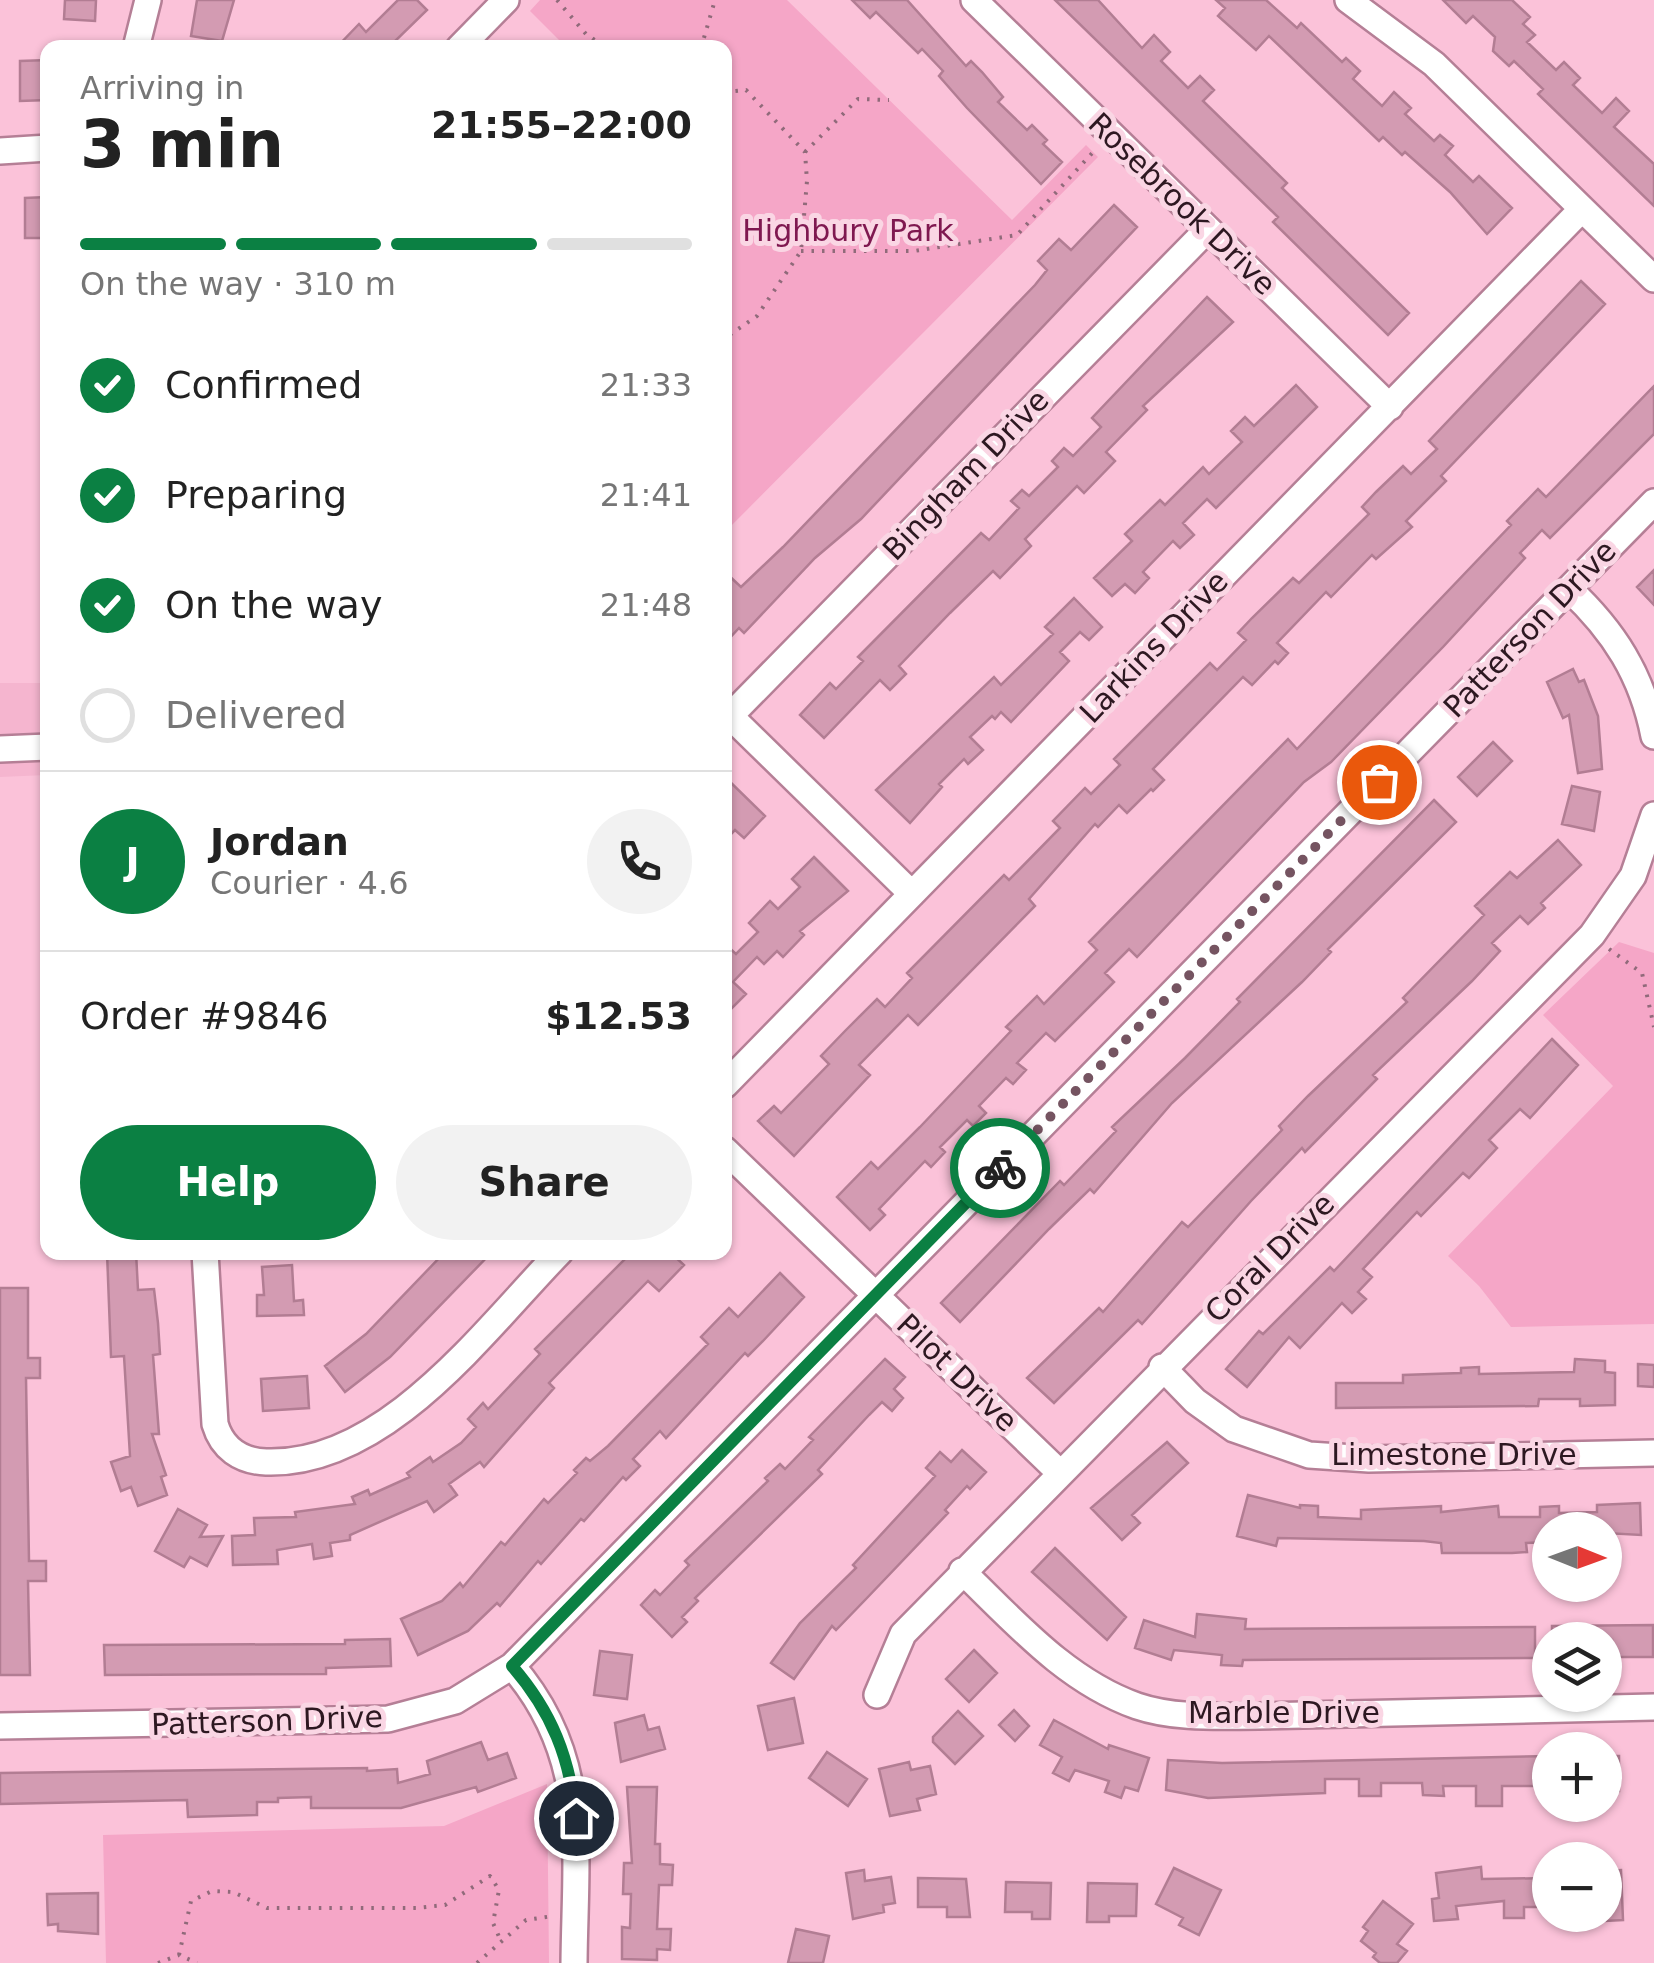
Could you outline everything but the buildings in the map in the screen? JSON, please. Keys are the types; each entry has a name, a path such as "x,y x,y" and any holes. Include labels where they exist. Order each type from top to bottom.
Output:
{"street":[{"path":"138,40 148,0"},
{"path":"467,40 506,0"},
{"name":"Rosebrook Drive","path":"974,0 1390,408"},
{"path":"1348,0 1434,64 1654,279"},
{"path":"0,151 40,148"},
{"name":"Larkins Drive","path":"732,1078 1582,208"},
{"name":"Bingham Drive","path":"732,714 1208,229"},
{"name":"Patterson Drive","path":"0,1726 388,1719 454,1700 512,1666 1654,502"},
{"path":"1569,589 1612,632 1626,655 1641,687 1654,736"},
{"path":"732,722 912,894"},
{"path":"0,749 40,747"},
{"name":"Coral Drive","path":"876,1695 903,1634 962,1571 1592,934 1626,891 1653,823"},
{"name":"Pilot Drive","path":"732,1157 1059,1472"},
{"path":"205,1260 213,1413 227,1448 252,1460 297,1458 353,1442 416,1398 552,1260"},
{"name":"Limestone Drive","path":"1162,1367 1195,1401 1234,1428 1310,1455 1369,1459 1654,1453"},
{"name":"Marble Drive","path":"962,1571 1054,1658 1106,1692 1140,1707 1206,1716 1654,1707"},
{"path":"512,1666 551,1719 571,1779 576,1818 574,1963"}],"path":[{"path":"557,0 595,40"},
{"path":"703,40 715,0"},
{"path":"732,91 746,90 805,152"},
{"path":"732,333 758,316 800,251 805,152 858,99 889,100"},
{"path":"800,251 914,251 1017,234 1095,150"},
{"path":"1609,949 1642,973 1654,1027"},
{"path":"179,1955 191,1901 212,1892 233,1892 266,1908 416,1908 445,1905 490,1876 500,1890 493,1923 500,1939"},
{"path":"477,1963 526,1920 552,1916"},
{"path":"158,1963 179,1955 197,1963"}],"shaded area":[{"path":"0,683 40,683 40,775 0,777"}],"green space":[{"name":"Highbury Park","path":"540,0 787,0 1012,220 1086,145 1098,157 732,525 732,40 559,40 530,11"},
{"path":"1619,942 1654,953 1654,1324 1511,1327 1479,1286 1448,1256 1613,1086 1543,1015"},
{"path":"547,1784 549,1963 106,1963 103,1835 444,1826"}],"way so far":[{"path":"1000,1168 1379,782"}],"route":[{"path":"576,1818 560,1739 541,1701 512,1666 1000,1168"}]}
